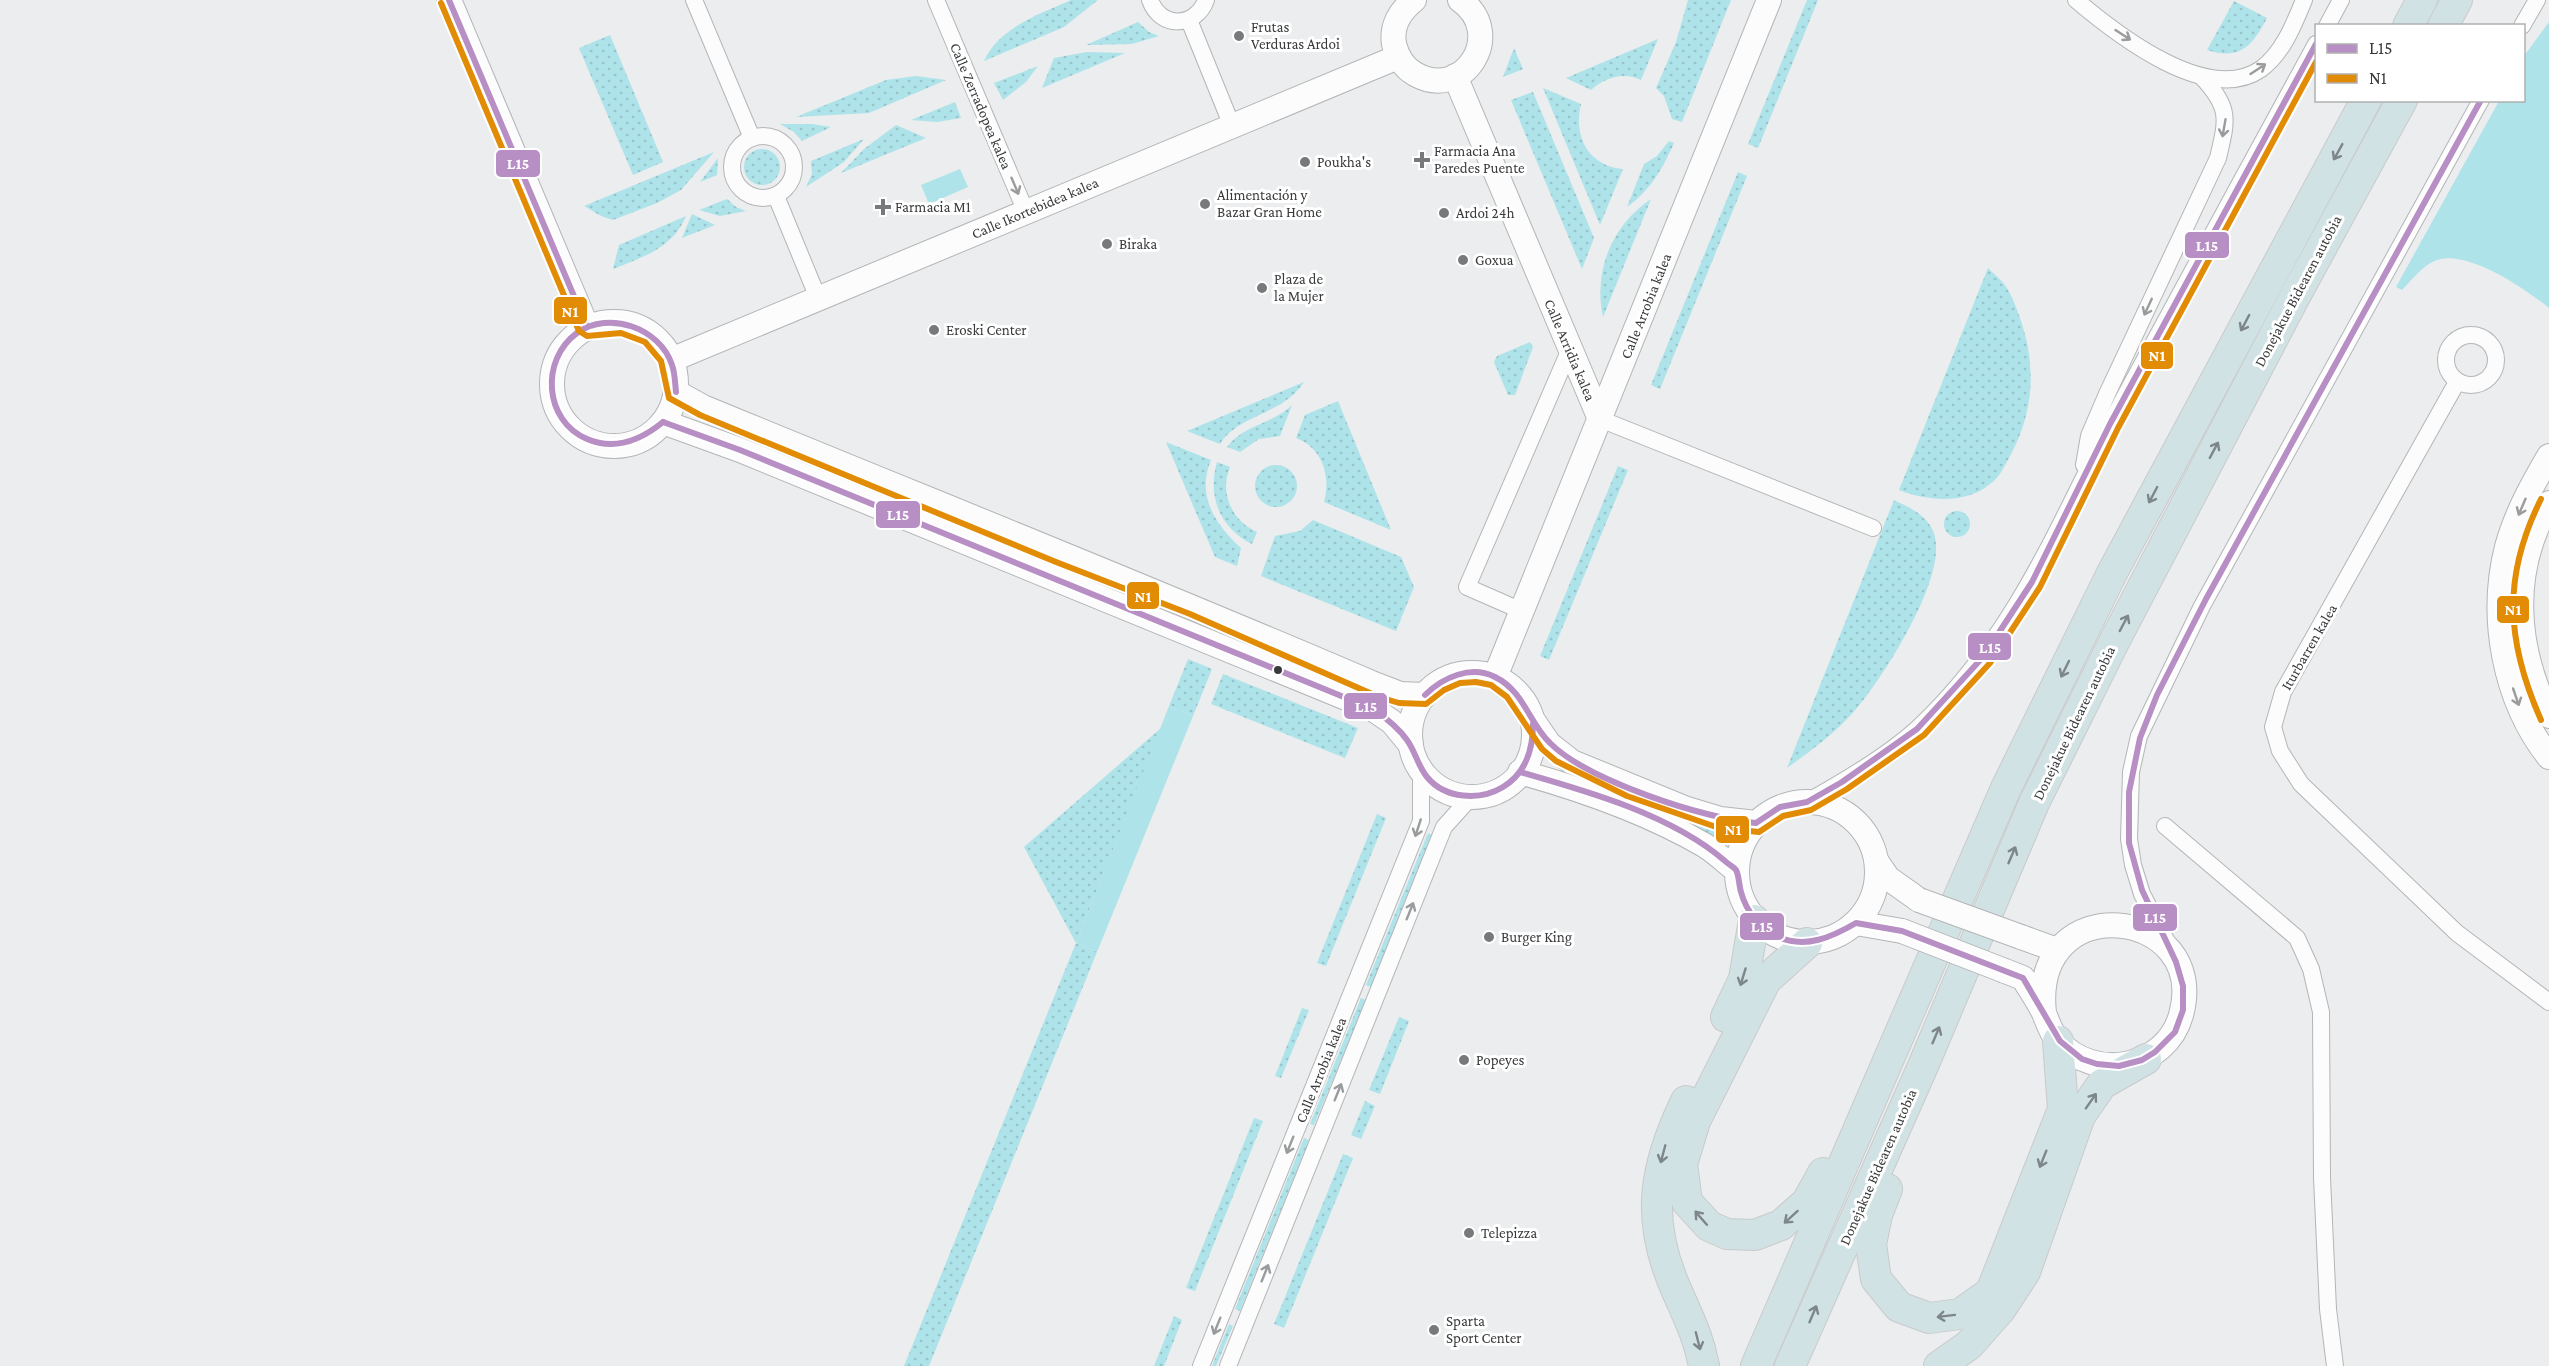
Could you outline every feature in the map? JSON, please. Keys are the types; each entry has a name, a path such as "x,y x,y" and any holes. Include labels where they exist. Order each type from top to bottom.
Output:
{"highway":[{"path":"2409,24 2422,0"},
{"path":"2444,24 2457,0"},
{"name":"Donejakue Bidearen autobia","path":"1756,1366 1911,1003 2006,789 2112,573 2365,102"},
{"name":"Donejakue Bidearen autobia","path":"1790,1366 1923,1066 2034,803 2114,642 2288,309 2401,102"},
{"path":"1704,1366 1695,1326 1665,1262 1656,1199 1659,1169 1668,1139 1744,979 1754,920"},
{"path":"1807,943 1766,980 1695,1121 1682,1164 1687,1202 1708,1226 1727,1234 1755,1235 1781,1225 1807,1202 1838,1144 1868,1065 1911,1003"},
{"path":"1923,1066 1905,1143 1877,1215 1870,1244 1876,1279 1899,1307 1929,1318 1960,1314 1990,1292 2063,1109 2058,1041"},
{"path":"1939,1366 1977,1336 2000,1310 2025,1272 2080,1116 2102,1084 2146,1059"}],"street":[{"path":"449,0 587,327"},
{"path":"694,0 752,138"},
{"name":"Calle Zerradopea kalea","path":"936,0 1026,212"},
{"path":"1150,0 1161,17 1178,23 1189,20 1203,9 1206,0"},
{"path":"1414,0 1396,21 1394,39 1398,57 1411,72 1423,78 1442,80 1455,76 1474,60 1480,45 1478,20 1468,6 1460,0"},
{"name":"Calle Arrobia kalea","path":"1495,677 1769,0"},
{"path":"2076,0 2094,15 2172,66 2202,78 2222,80 2245,77 2260,69 2275,56 2294,25 2304,0"},
{"path":"2328,24 2341,0"},
{"path":"2523,24 2539,2"},
{"path":"1189,20 1232,126"},
{"path":"1807,802 1836,809 1861,826 1872,843 1877,862 1877,885 1869,906 1856,923 1841,934 1825,941 1807,943 1787,940 1769,932 1754,920 1744,905 1738,888 1736,870 1739,853 1756,823 1780,807 1807,802 1842,782 1917,729 1953,693 1983,657 2032,582 2127,393 2315,46"},
{"name":"Calle Ikortebidea kalea","path":"671,360 1398,57"},
{"name":"Calle Arridia kalea","path":"1455,76 1600,419 1873,528"},
{"path":"2082,483 2089,436 2218,158 2227,116 2213,90 2202,78"},
{"path":"1856,923 1902,931 2023,978 2058,1041 2076,1057 2099,1065 2123,1066 2146,1059 2165,1045 2179,1025 2185,1002 2183,978 2142,894 2132,856 2129,839 2131,772 2139,736 2202,606 2480,102"},
{"path":"771,137 780,140 793,155 795,174 785,190 776,196 757,198 747,194 734,180 733,160 737,151 752,138 771,137"},
{"path":"776,196 818,298"},
{"path":"606,322 623,322 639,327 658,340 671,360 676,392 663,422 642,440 627,445 608,446 589,442 567,426 556,408 551,389 552,373 565,345 587,327 606,322"},
{"path":"1522,611 1467,587 1570,349"},
{"name":"Iturbarren kalea","path":"2457,382 2283,692 2273,728 2280,751 2301,784 2457,933 2549,1002"},
{"path":"676,392 703,407 1051,551 1192,606 1374,684 1400,694 1425,695"},
{"path":"663,422 751,454 1373,709 1392,722 1411,745 1421,770 1436,786 1448,792 1471,797 1484,796 1503,788 1520,772 1532,753 1534,731 1532,719"},
{"path":"2549,456 2528,492 2507,548 2500,618 2509,675 2519,705 2549,757"},
{"path":"2549,503 2535,525 2528,549 2521,621 2528,668 2549,716"},
{"path":"1411,745 1411,722 1425,695 1438,683 1457,675 1479,673 1495,677 1518,693 1532,719 1550,744 1572,762 1687,809 1720,819 1756,823"},
{"name":"Calle Arrobia kalea","path":"1201,1366 1421,821 1421,770"},
{"path":"1520,772 1564,784 1677,831 1706,846 1736,870"},
{"name":"Calle Arrobia kalea","path":"1228,1366 1444,827 1471,797"},
{"path":"2165,826 2297,938 2311,969 2321,1012 2323,1202 2328,1309 2335,1366"},
{"path":"1877,862 1888,878 1919,900 2057,950"},
{"path":"2044,1013 2041,991 2046,970 2057,950 2074,935 2094,926 2117,923 2139,928 2159,939 2174,956"}],"shaded area":[{"path":"1071,0 1098,0 1064,27 984,61 991,49 1010,30 1034,16"},
{"path":"1688,0 1731,0 1682,122 1672,119 1664,96 1656,88 1676,42"},
{"path":"1807,0 1818,0 1758,148 1748,144"},
{"path":"2234,1 2267,18 2262,28 2251,43 2237,52 2218,53 2207,50"},
{"path":"1138,22 1149,32 1159,36 1132,44 1086,45"},
{"path":"2549,22 2549,308 2498,274 2468,261 2454,259 2435,261 2420,271 2402,290 2396,287 2498,102 2525,102 2525,55"},
{"path":"610,35 663,162 633,175 579,48"},
{"path":"1658,39 1641,80 1628,76 1614,77 1591,90 1566,78"},
{"path":"1514,48 1523,69 1503,77"},
{"path":"1087,52 1125,53 1042,88 1054,58"},
{"path":"1038,66 1026,82 1003,100 994,83"},
{"path":"916,76 946,80 869,113 796,117 886,80"},
{"path":"1543,88 1581,104 1579,127 1586,147 1592,156 1601,162 1623,169 1600,225"},
{"path":"1533,92 1594,238 1582,269 1511,100"},
{"path":"955,102 961,118 937,122 911,120"},
{"path":"780,124 812,124 831,127 802,141 794,132"},
{"path":"896,125 926,138 841,173 864,149"},
{"path":"864,139 844,162 806,187 812,174 811,161"},
{"path":"1669,141 1674,143 1660,170 1642,194 1627,207 1644,164 1657,156"},
{"path":"762,149 775,154 780,167 775,180 762,185 749,180 744,167 749,154"},
{"path":"714,152 681,190 657,203 613,220 584,206"},
{"path":"718,158 717,175 700,182"},
{"path":"960,169 968,187 929,204 921,185"},
{"path":"1738,172 1747,176 1660,389 1651,385"},
{"path":"727,199 736,207 746,211 720,216 699,210"},
{"path":"1651,199 1603,317 1601,283 1609,251 1626,222"},
{"path":"692,214 715,225 682,238"},
{"path":"686,216 680,227 665,244 613,269 619,245"},
{"path":"1988,268 2004,284 2011,296 2025,336 2031,372 2024,424 2003,469 1996,479 1980,491 1946,499 1922,497 1899,490"},
{"path":"1530,342 1533,347 1515,395 1508,395 1494,362 1497,356"},
{"path":"1304,382 1285,401 1238,426 1220,444 1187,431"},
{"path":"1338,401 1391,530 1324,502 1326,483 1323,464 1313,449 1296,438 1305,415"},
{"path":"1292,405 1280,436 1259,439 1240,452 1227,447 1241,434"},
{"path":"1166,442 1211,460 1207,473 1207,497 1216,519 1241,548 1237,566 1215,557"},
{"path":"1217,462 1230,467 1227,477 1227,496 1241,521 1257,532 1252,544 1232,529 1219,510 1214,487"},
{"path":"1276,465 1291,471 1297,486 1291,501 1276,507 1261,501 1255,486 1261,471"},
{"path":"1618,466 1628,470 1549,660 1540,656"},
{"path":"1894,500 1919,514 1931,527 1936,545 1934,567 1925,593 1898,647 1869,693 1833,733 1787,768"},
{"path":"1957,511 1967,514 1970,524 1967,534 1957,537 1947,534 1944,524 1947,514"},
{"path":"1313,520 1401,557 1414,587 1396,631 1261,576 1275,536 1300,531"},
{"path":"1188,659 1212,669 1193,716 1169,706"},
{"path":"1223,674 1358,728 1345,758 1211,704"},
{"path":"1169,706 1193,716 1097,952 1076,943"},
{"path":"1161,728 1076,943 1024,847"},
{"path":"1377,814 1386,818 1326,966 1317,963"},
{"path":"1690,821 1733,835 1729,845 1722,839 1688,826"},
{"path":"1428,833 1433,835 1371,987 1366,985"},
{"path":"1076,943 1097,952 929,1366 904,1366"},
{"path":"1361,998 1366,1000 1314,1125 1310,1124"},
{"path":"1302,1008 1309,1010 1281,1078 1275,1076"},
{"path":"1399,1017 1409,1021 1380,1094 1369,1090"},
{"path":"1365,1101 1375,1106 1361,1139 1351,1135"},
{"path":"1254,1118 1263,1121 1195,1291 1186,1288"},
{"path":"1304,1138 1309,1140 1240,1311 1235,1309"},
{"path":"1343,1154 1353,1158 1284,1328 1274,1324"},
{"path":"1174,1316 1182,1320 1164,1366 1154,1366"},
{"path":"1229,1324 1233,1326 1216,1366 1212,1366"}],"transit line":[{"name":"L15","path":"449,0 587,327"},
{"name":"N1","path":"441,3 579,331 587,336 621,333 645,342 661,361 669,398 700,415 1056,562 1190,614 1379,697 1399,703 1426,704 1444,690 1460,683 1476,682 1491,685 1507,697 1542,749 1556,761 1627,796 1719,828 1759,832 1783,816 1811,810 1847,789 1924,735 1990,663 2040,587 2118,428 2315,64"},
{"name":"L15","path":"1425,695 1440,683 1458,675 1476,672 1495,677 1513,690 1550,743 1590,771 1678,806 1756,823 1780,807 1807,802 1842,782 1917,729 1983,657 2032,582 2110,424 2315,46"},
{"name":"L15","path":"1520,772 1628,806 1680,830 1704,845 1736,870 1740,890 1750,912 1771,934 1788,940 1809,942 1838,933 1856,923 1902,931 2023,978 2060,1041 2082,1059 2097,1064 2119,1066 2142,1060 2155,1052 2175,1032 2183,1010 2183,986 2176,962 2142,890 2129,843 2129,792 2140,738 2157,695 2206,599 2480,102"},
{"name":"L15","path":"663,422 646,434 627,442 608,444 587,439 562,419 555,405 552,389 557,358 565,345 577,333 590,326 604,323 632,326 657,341 666,352 673,368 676,392"},
{"name":"L15","path":"663,422 740,450 1373,709 1392,723 1403,735 1427,777 1443,790 1453,794 1463,796 1484,794 1503,787 1511,781 1527,760 1532,743 1533,724"},
{"name":"N1","path":"2541,499 2528,528 2520,555 2513,609 2515,636 2521,663 2541,720"}],"place":[{"name":"Frutas Verduras Ardoi","path":"1239,36"},
{"name":"Farmacia Ana Paredes Puente","path":"1422,160"},
{"name":"Poukha's","path":"1305,162"},
{"name":"Alimentación y Bazar Gran Home","path":"1205,204"},
{"name":"Farmacia M1","path":"883,207"},
{"name":"Ardoi 24h","path":"1444,213"},
{"name":"Biraka","path":"1107,244"},
{"name":"Goxua","path":"1463,260"},
{"name":"Plaza de la Mujer","path":"1262,288"},
{"name":"Eroski Center","path":"934,330"},
{"name":"Burger King","path":"1489,937"},
{"name":"Popeyes","path":"1464,1060"},
{"name":"Telepizza","path":"1469,1233"},
{"name":"Sparta Sport Center","path":"1434,1330"}]}
